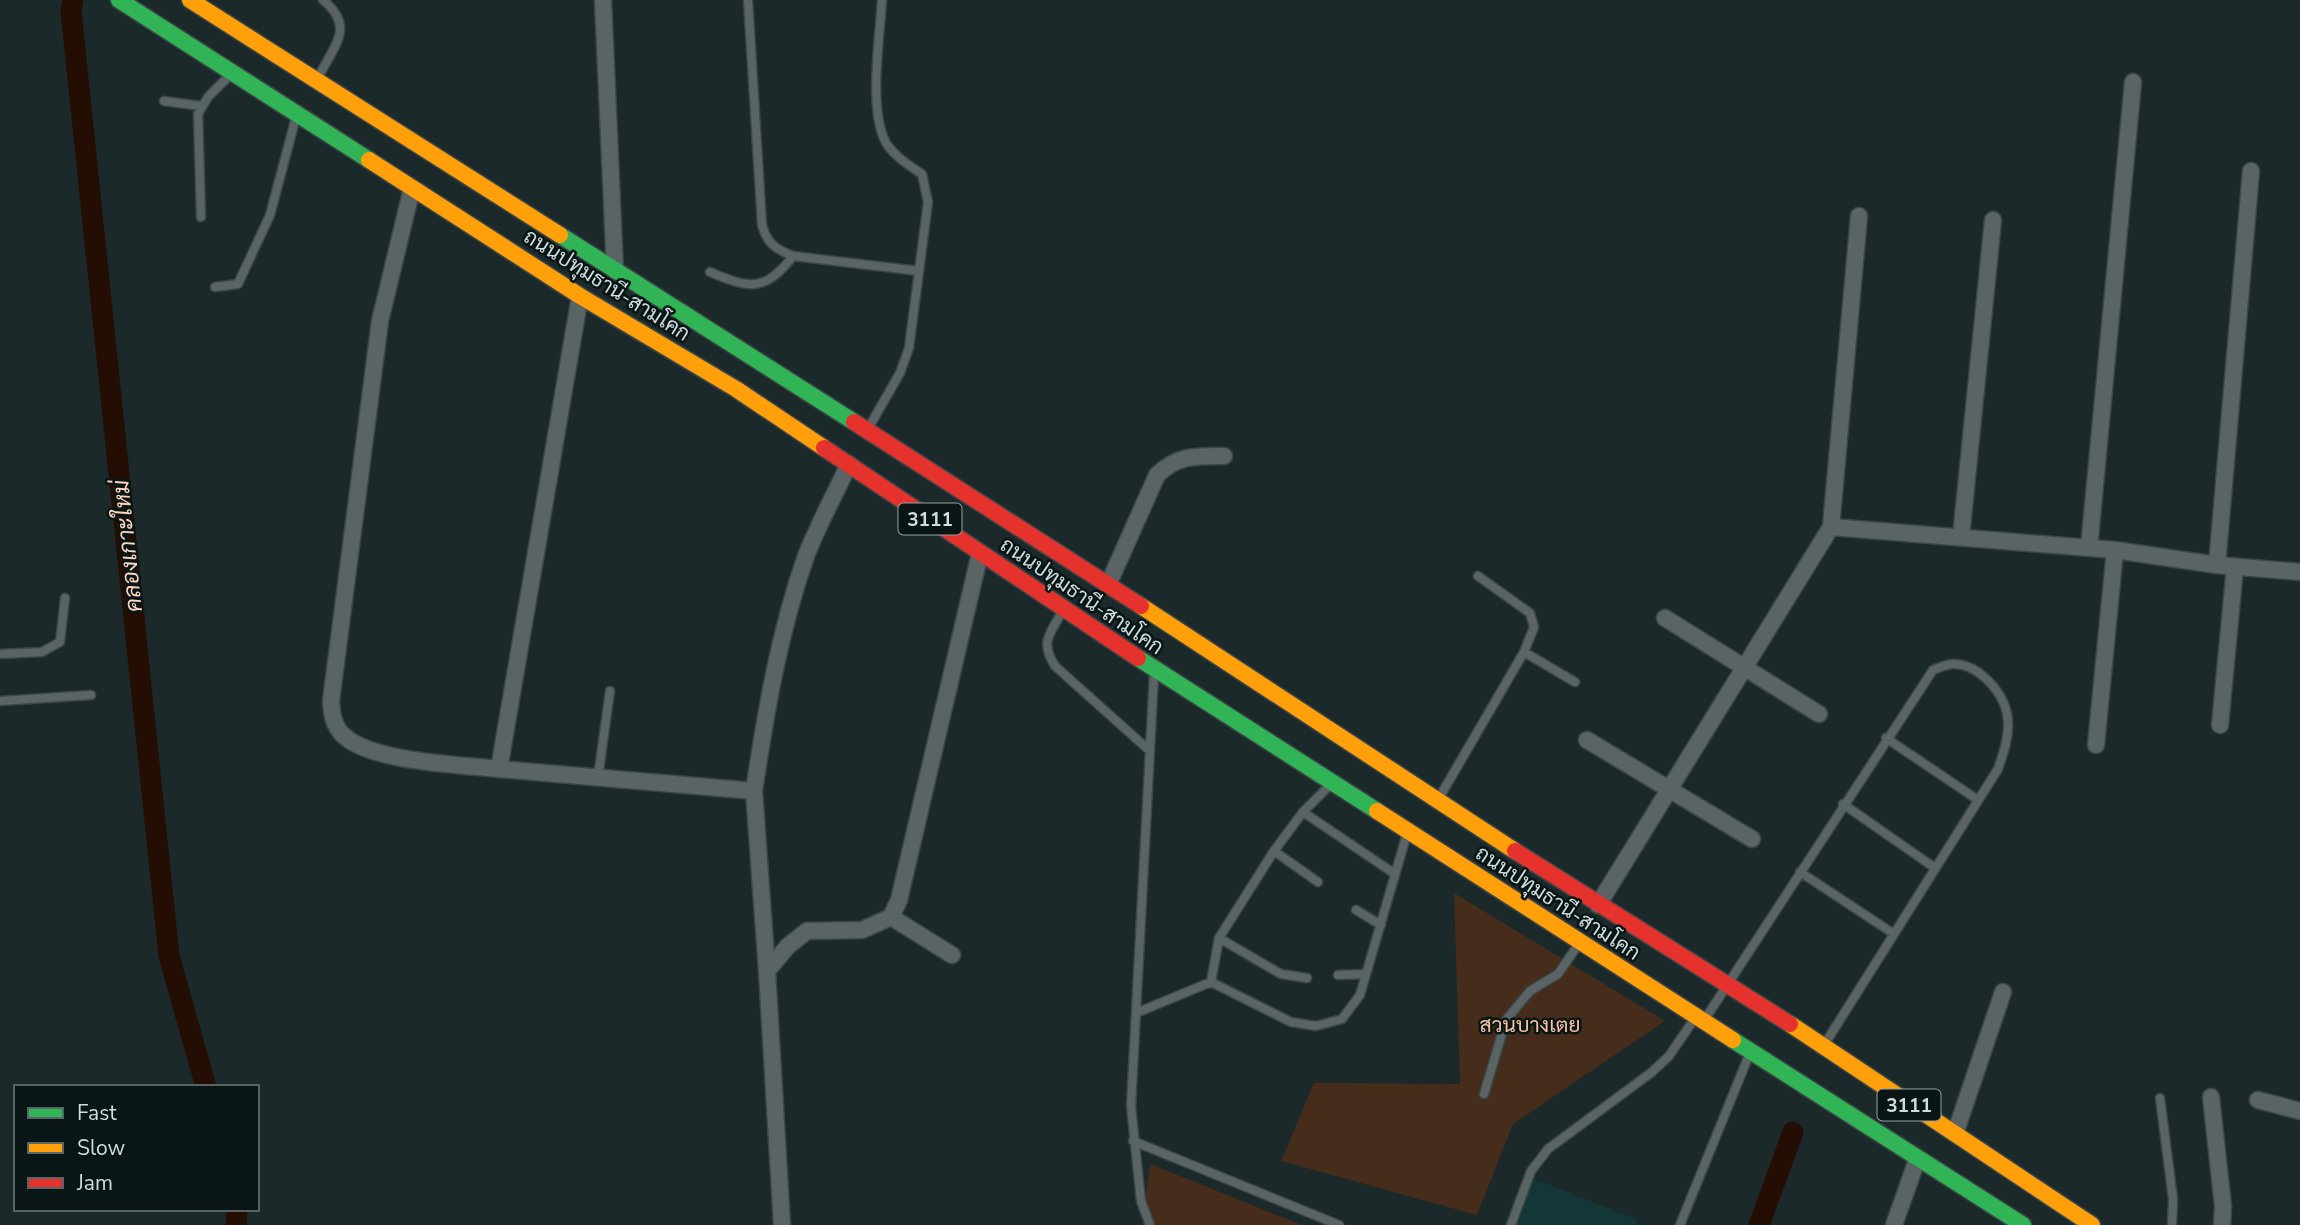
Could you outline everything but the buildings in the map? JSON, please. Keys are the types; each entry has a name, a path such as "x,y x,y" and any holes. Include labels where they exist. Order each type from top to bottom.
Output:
{"main road":[{"name":"ถนนปทุมธานี-สามโคก","path":"119,0 580,296 736,389 1154,669 1917,1160 2023,1225"},
{"name":"ถนนปทุมธานี-สามโคก","path":"190,0 868,429 1598,905 1823,1046 2092,1225"}],"street":[{"path":"603,0 615,271"},
{"path":"2089,548 2133,82"},
{"path":"2217,565 2251,171"},
{"path":"412,188 380,321 331,701 333,720 343,736 366,749 411,759 754,790"},
{"path":"1598,905 1742,667 1831,527 1859,215"},
{"path":"1961,537 1993,220"},
{"path":"499,769 580,296"},
{"path":"1108,585 1157,475 1172,462 1185,456 1224,456"},
{"path":"782,1225 754,790 769,688 789,608 807,553 849,464"},
{"path":"1831,527 2115,550 2217,565 2300,572"},
{"path":"2096,745 2115,550"},
{"path":"767,971 788,946 807,932 862,930 891,917 899,900 980,553"},
{"path":"2220,724 2235,567"},
{"path":"1665,618 1819,714"},
{"path":"1587,740 1752,839"},
{"path":"891,917 952,955"},
{"path":"1955,1134 2003,992"},
{"path":"2211,1097 2223,1206 2221,1225"},
{"path":"2258,1100 2300,1111"},
{"path":"1894,1225 1917,1160"}],"lane":[{"path":"317,81 341,30 338,12 323,0"},
{"path":"748,0 762,225 766,239 777,250 793,256 919,271"},
{"path":"868,429 900,373 909,348 929,202 922,174 901,159 881,131 877,90 881,0"},
{"path":"201,217 198,124 201,106 232,73"},
{"path":"164,101 201,106"},
{"path":"215,287 238,284 270,215 297,114"},
{"path":"710,272 736,283 751,285 768,282 793,256"},
{"path":"1437,800 1524,652 1534,627 1530,614 1478,576"},
{"path":"0,654 43,652 60,642 65,598"},
{"path":"1064,609 1046,641 1051,660 1150,751"},
{"path":"1524,652 1575,682"},
{"path":"1511,1225 1531,1171 1548,1149 1652,1072 1669,1056 1728,985 1843,804 1933,670 1950,663 1969,666 2001,694 2008,720 2006,742 1998,769 1823,1046"},
{"path":"1150,1225 1141,1200 1131,1106 1154,669"},
{"path":"598,777 610,691"},
{"path":"0,701 91,695"},
{"path":"1886,738 1978,800"},
{"path":"1211,982 1219,938 1274,851 1303,812 1333,782"},
{"path":"1843,804 1935,868"},
{"path":"1303,812 1395,874"},
{"path":"1136,1013 1211,982 1291,1022 1316,1026 1342,1019 1360,995 1408,831"},
{"path":"1274,851 1318,882"},
{"path":"1800,872 1894,934"},
{"path":"1356,910 1381,925"},
{"path":"1219,938 1281,974 1307,978"},
{"path":"1484,1094 1506,1020 1530,991 1558,974 1580,942"},
{"path":"1338,975 1366,974"},
{"path":"1680,1225 1751,1052"},
{"path":"2160,1098 2173,1199 2172,1225"},
{"path":"1133,1141 1339,1225"}],"shaded area":[{"path":"1525,1175 1638,1220 1636,1225 1506,1225"}],"green space":[{"name":"สวนบางเตย","path":"1454,893 1665,1021 1513,1124 1477,1215 1281,1161 1314,1083 1460,1084"},
{"path":"1150,1164 1302,1225 1142,1225"}],"waterway":[{"name":"คลองเกาะใหม่","path":"73,0 71,11 169,956 205,1085"},
{"path":"1759,1225 1793,1132"},
{"name":"คลองเกาะใหม่","path":"236,1225 237,1211"}],"traffic: fast":[{"path":"119,0 369,160"},
{"path":"560,235 854,422"},
{"path":"1138,658 1377,811"},
{"path":"1733,1040 2023,1225"}],"traffic: slow":[{"path":"190,0 560,235"},
{"path":"369,160 580,296 736,389 824,448"},
{"path":"1141,606 1515,851"},
{"path":"1377,811 1733,1040"},
{"path":"1790,1024 2092,1225"}],"traffic: jam":[{"path":"854,422 1141,606"},
{"path":"824,448 1138,658"},
{"path":"1515,851 1790,1024"}]}
